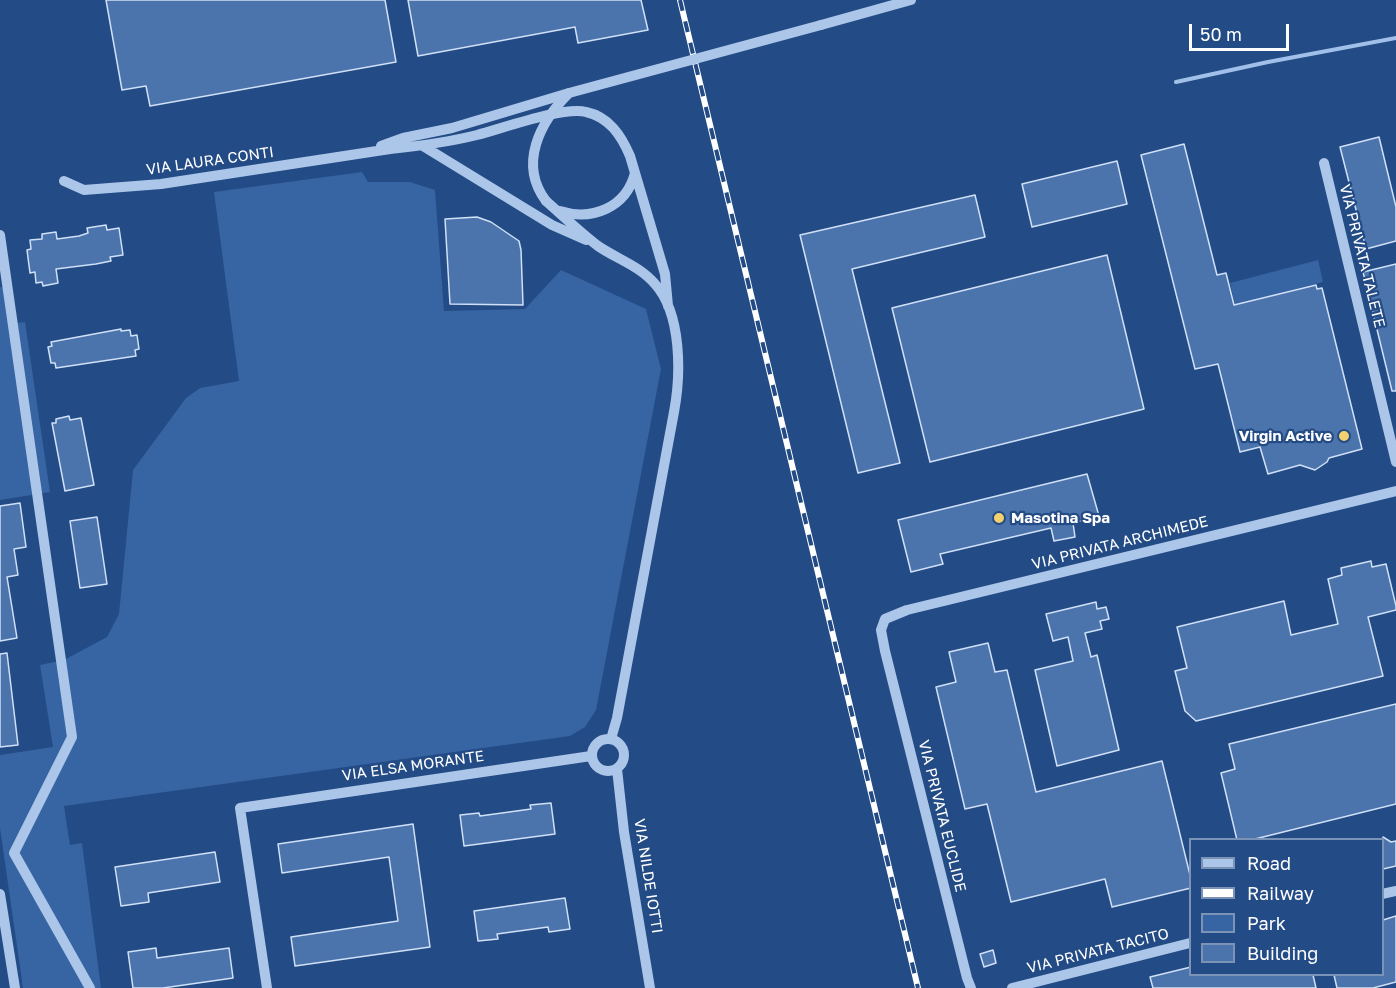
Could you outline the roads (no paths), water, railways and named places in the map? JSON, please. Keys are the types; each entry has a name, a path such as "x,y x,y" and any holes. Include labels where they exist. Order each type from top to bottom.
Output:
{"street":[{"path":"363,153 403,138 452,128 569,93 911,0"},
{"path":"569,93 554,108 535,142 533,172 546,201 599,246"},
{"path":"363,153 423,146 553,115 581,111 600,117 618,132 630,156 664,274 679,363 678,390 617,718 611,739"},
{"path":"423,146 552,225 599,246 650,278 658,287 668,306"},
{"name":"VIA LAURA CONTI","path":"64,181 84,190 161,184 363,153"},
{"name":"VIA PRIVATA TALETE","path":"1324,163 1396,462"},
{"path":"556,209 583,215 606,210 625,195 635,173"},
{"path":"0,235 72,737 14,853 90,988"},
{"name":"VIA PRIVATA ARCHIMEDE","path":"885,651 880,630 885,619 893,614 1396,491"},
{"name":"VIA PRIVATA EUCLIDE","path":"885,651 967,978 972,988"},
{"path":"611,739 621,744 624,749 624,760 617,769 611,771 598,768 591,756 597,743 611,739"},
{"name":"VIA ELSA MORANTE","path":"267,988 240,807 591,756"},
{"name":"VIA NILDE IOTTI","path":"617,769 624,832 650,988"},
{"path":"0,894 15,988"},
{"name":"VIA PRIVATA TACITO","path":"1012,988 1189,944"}],"waterway":[{"path":"1176,82 1396,38"}],"railway":[{"path":"680,0 918,988"}],"place":[{"name":"Virgin Active","path":"1344,436"},
{"name":"Masotina Spa","path":"999,518"}]}
